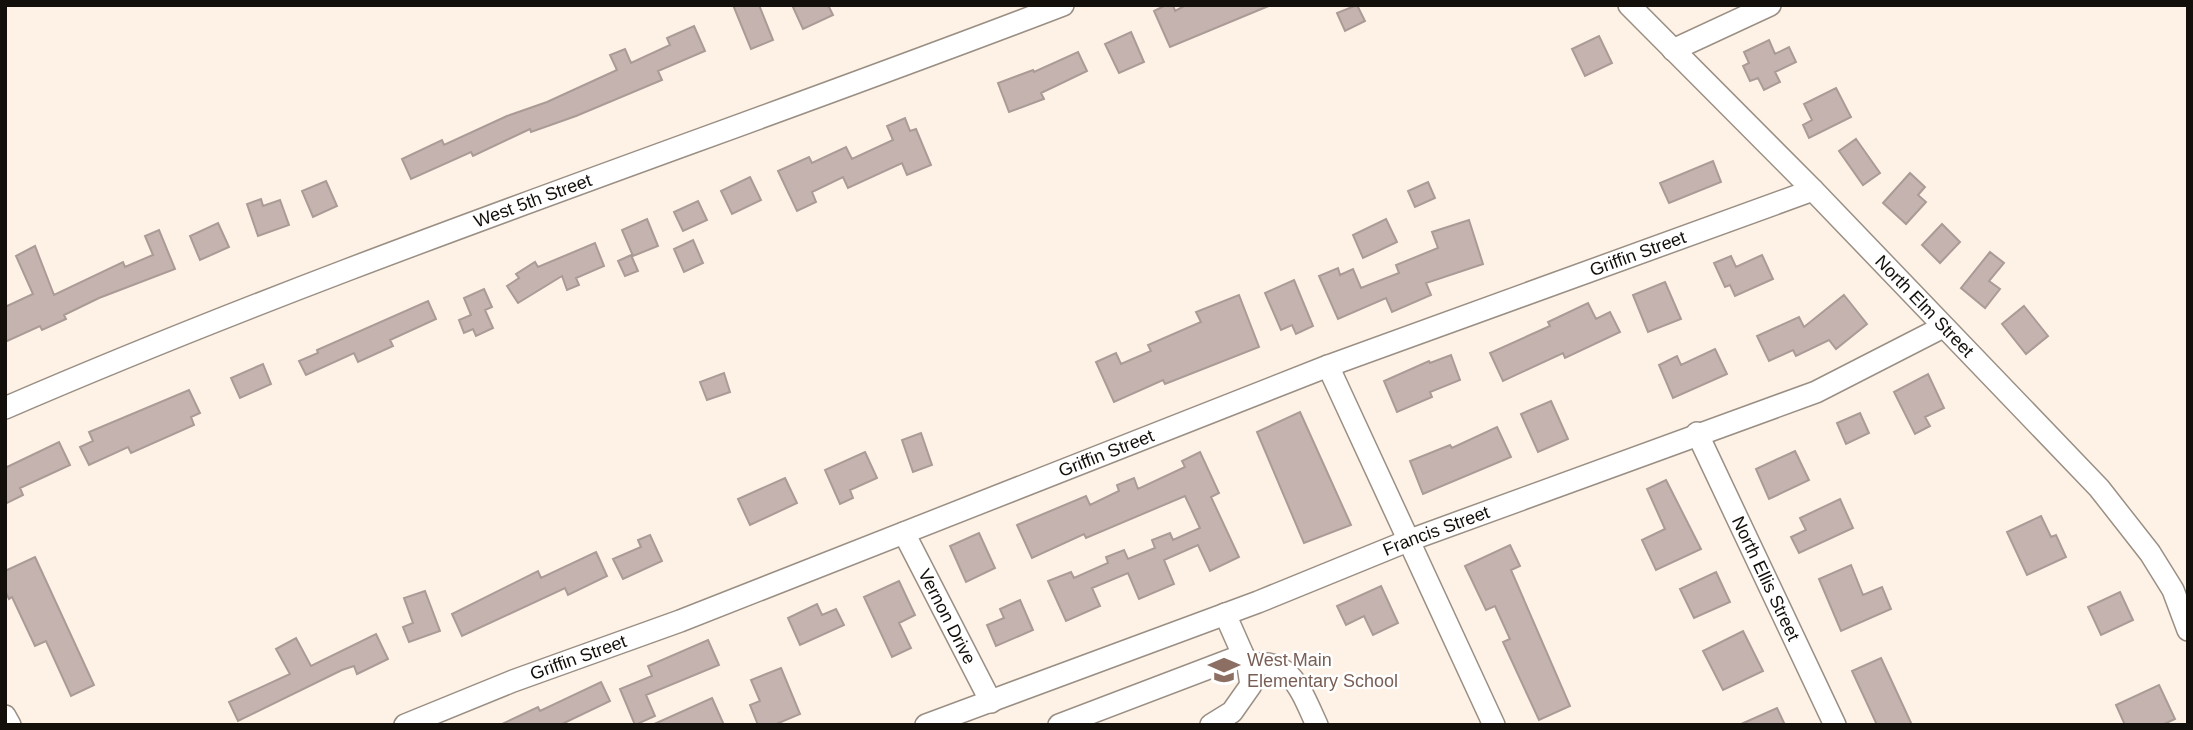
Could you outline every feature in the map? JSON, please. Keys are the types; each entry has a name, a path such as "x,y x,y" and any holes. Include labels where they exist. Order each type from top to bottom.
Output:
{"street":[{"name":"West 5th Street","path":"5,408 158,342 444,231 834,93 1063,5"},
{"name":"North Elm Street","path":"1629,5 1813,190 2099,488 2150,553 2180,586 2188,630"},
{"path":"1673,50 1770,5"},
{"name":"Griffin Street","path":"405,725 1328,366 1813,190"},
{"name":"Francis Street","path":"926,725 1225,614 1410,540 1697,433 1816,392 1943,327"},
{"path":"1328,366 1494,725"},
{"name":"North Ellis Street","path":"1697,433 1835,725"},
{"name":"Vernon Drive","path":"904,533 991,702"},
{"path":"1211,725 1232,712 1251,685 1245,661 1225,614"},
{"path":"1059,725 1245,661 1271,664 1291,675 1317,725"},
{"path":"5,716 10,725"}],"building":[{"path":"733,5 759,5 773,40 751,49"},
{"path":"792,5 828,5 833,15 803,29"},
{"path":"1166,5 1173,5 1175,11 1186,5 1271,5 1170,47 1154,11"},
{"path":"1357,5 1365,21 1345,31 1337,13"},
{"path":"694,26 705,51 658,71 662,80 576,116 531,132 530,129 473,156 471,152 411,179 402,159 442,140 444,145 617,70 610,55 625,49 631,63 670,45 667,38"},
{"path":"1131,32 1144,62 1119,73 1105,44"},
{"path":"1599,36 1612,63 1585,76 1572,49"},
{"path":"1769,40 1775,54 1789,47 1796,62 1775,72 1780,82 1764,90 1758,78 1750,81 1743,66 1749,63 1744,52"},
{"path":"1078,52 1087,71 1041,93 1044,99 1009,112 998,83 1033,70 1034,72"},
{"path":"1836,88 1851,117 1809,138 1803,125 1812,120 1804,104"},
{"path":"905,118 910,131 916,129 931,165 907,175 902,163 848,188 843,177 812,192 816,202 797,211 778,171 809,157 812,163 846,147 852,159 893,140 887,126"},
{"path":"1856,139 1880,173 1863,185 1839,151"},
{"path":"1713,161 1721,182 1669,203 1660,183"},
{"path":"1910,173 1925,187 1918,195 1926,202 1906,224 1883,203"},
{"path":"750,177 761,200 732,214 721,191"},
{"path":"326,181 337,206 313,217 302,191"},
{"path":"1428,182 1435,198 1415,207 1408,191"},
{"path":"261,199 263,206 280,200 289,225 258,236 247,204"},
{"path":"698,201 707,220 683,231 674,212"},
{"path":"647,219 658,246 633,256 622,230"},
{"path":"1386,219 1397,242 1363,258 1353,235"},
{"path":"1469,220 1483,264 1426,283 1431,295 1392,312 1386,298 1338,319 1319,276 1338,268 1340,275 1353,269 1361,288 1399,273 1396,265 1438,248 1432,232"},
{"path":"218,223 229,247 200,260 190,236"},
{"path":"1942,224 1960,242 1940,263 1922,245"},
{"path":"159,230 175,269 99,298 64,315 66,319 42,330 40,326 5,342 5,307 33,294 16,256 35,246 54,295 123,262 125,267 153,255 145,236"},
{"path":"693,240 703,263 684,272 674,249"},
{"path":"595,243 604,266 576,278 579,285 567,290 562,276 518,303 507,286 519,278 516,274 535,262 538,267"},
{"path":"1990,252 2004,263 1989,281 2000,289 1985,308 1961,288"},
{"path":"631,255 638,271 625,276 618,261"},
{"path":"1762,255 1773,279 1735,296 1730,285 1725,287 1714,263 1731,256 1736,267"},
{"path":"1294,280 1313,326 1296,334 1292,325 1281,330 1265,293"},
{"path":"1665,282 1681,319 1648,332 1633,295"},
{"path":"484,289 492,307 485,310 493,328 476,336 473,329 464,333 459,320 471,315 464,298"},
{"path":"1239,295 1259,347 1165,384 1163,380 1114,402 1096,362 1116,353 1121,364 1151,351 1148,345 1201,322 1196,312"},
{"path":"1844,295 1867,324 1836,349 1829,340 1796,356 1793,350 1769,361 1757,336 1799,317 1804,327"},
{"path":"428,301 436,319 390,340 393,346 358,362 354,353 306,375 299,361 318,353 317,350"},
{"path":"1588,303 1596,319 1610,312 1620,332 1565,358 1563,353 1503,381 1490,353 1550,326 1548,322"},
{"path":"2024,306 2048,336 2026,354 2002,324"},
{"path":"1715,349 1727,374 1673,398 1659,365 1677,356 1681,365"},
{"path":"1451,355 1460,380 1430,392 1432,397 1397,412 1384,381 1429,361 1430,363"},
{"path":"263,364 271,384 240,398 231,378"},
{"path":"724,373 730,392 707,400 700,382"},
{"path":"1928,374 1944,408 1925,417 1930,426 1915,434 1894,392"},
{"path":"189,390 200,413 191,417 194,425 131,453 128,447 89,465 80,447 93,441 89,432"},
{"path":"1551,401 1568,439 1538,452 1521,414"},
{"path":"1300,412 1351,525 1304,543 1257,432"},
{"path":"1860,413 1869,433 1846,444 1837,423"},
{"path":"1497,427 1511,457 1423,494 1410,461 1450,445 1452,448"},
{"path":"921,433 932,465 913,472 902,440"},
{"path":"59,442 70,465 20,488 23,495 5,504 5,468"},
{"path":"1795,451 1809,480 1769,499 1756,469"},
{"path":"865,452 877,478 850,490 853,498 840,504 825,470"},
{"path":"1200,452 1219,493 1211,497 1239,557 1210,571 1198,545 1164,560 1174,584 1139,599 1128,573 1092,588 1100,606 1066,621 1048,581 1071,572 1074,578 1108,563 1106,557 1124,550 1128,559 1155,548 1152,540 1170,533 1173,540 1200,528 1185,496 1086,538 1084,534 1032,558 1017,525 1086,496 1090,505 1119,491 1117,485 1134,478 1138,489 1185,467 1182,461"},
{"path":"785,478 797,503 750,525 738,499"},
{"path":"1666,480 1701,549 1656,570 1642,540 1665,529 1647,489"},
{"path":"1840,499 1853,528 1799,553 1791,537 1806,530 1800,518"},
{"path":"2041,516 2051,537 2056,535 2066,557 2027,575 2007,532"},
{"path":"979,533 995,568 966,582 950,546"},
{"path":"650,535 662,561 623,579 613,559 641,547 638,540"},
{"path":"1510,545 1520,566 1511,570 1570,706 1539,720 1503,642 1510,639 1495,606 1486,610 1465,566"},
{"path":"596,552 607,576 568,595 565,588 462,636 452,614 538,571 541,578"},
{"path":"35,557 94,685 71,696 46,641 35,646 12,597 9,599 5,591 5,571"},
{"path":"1851,565 1863,595 1882,587 1891,609 1841,631 1819,579"},
{"path":"1716,572 1730,602 1694,618 1680,589"},
{"path":"899,581 915,615 899,623 911,648 892,657 864,597"},
{"path":"1381,586 1398,623 1373,635 1364,616 1346,625 1337,606"},
{"path":"425,591 440,631 409,642 403,627 413,623 404,598"},
{"path":"2120,592 2133,620 2101,635 2088,607"},
{"path":"1020,600 1033,630 996,646 987,625 1004,618 1000,609"},
{"path":"817,604 822,615 836,609 844,625 800,645 788,618"},
{"path":"1743,631 1763,671 1723,690 1703,651"},
{"path":"376,634 388,659 357,674 354,666 342,670 238,721 229,702 290,674 276,649 296,638 311,666"},
{"path":"708,640 719,665 646,695 655,716 635,725 620,689 652,676 648,666"},
{"path":"1881,658 1912,725 1877,725 1852,671"},
{"path":"781,668 800,714 774,725 758,725 750,705 760,701 751,680"},
{"path":"601,682 610,701 560,725 500,725 538,707 540,711"},
{"path":"2159,685 2175,719 2162,725 2125,725 2116,705"},
{"path":"712,698 724,725 652,725"},
{"path":"1777,708 1785,725 1739,725"}],"place":[{"name":"West Main Elementary School","path":"1224,670"}]}
